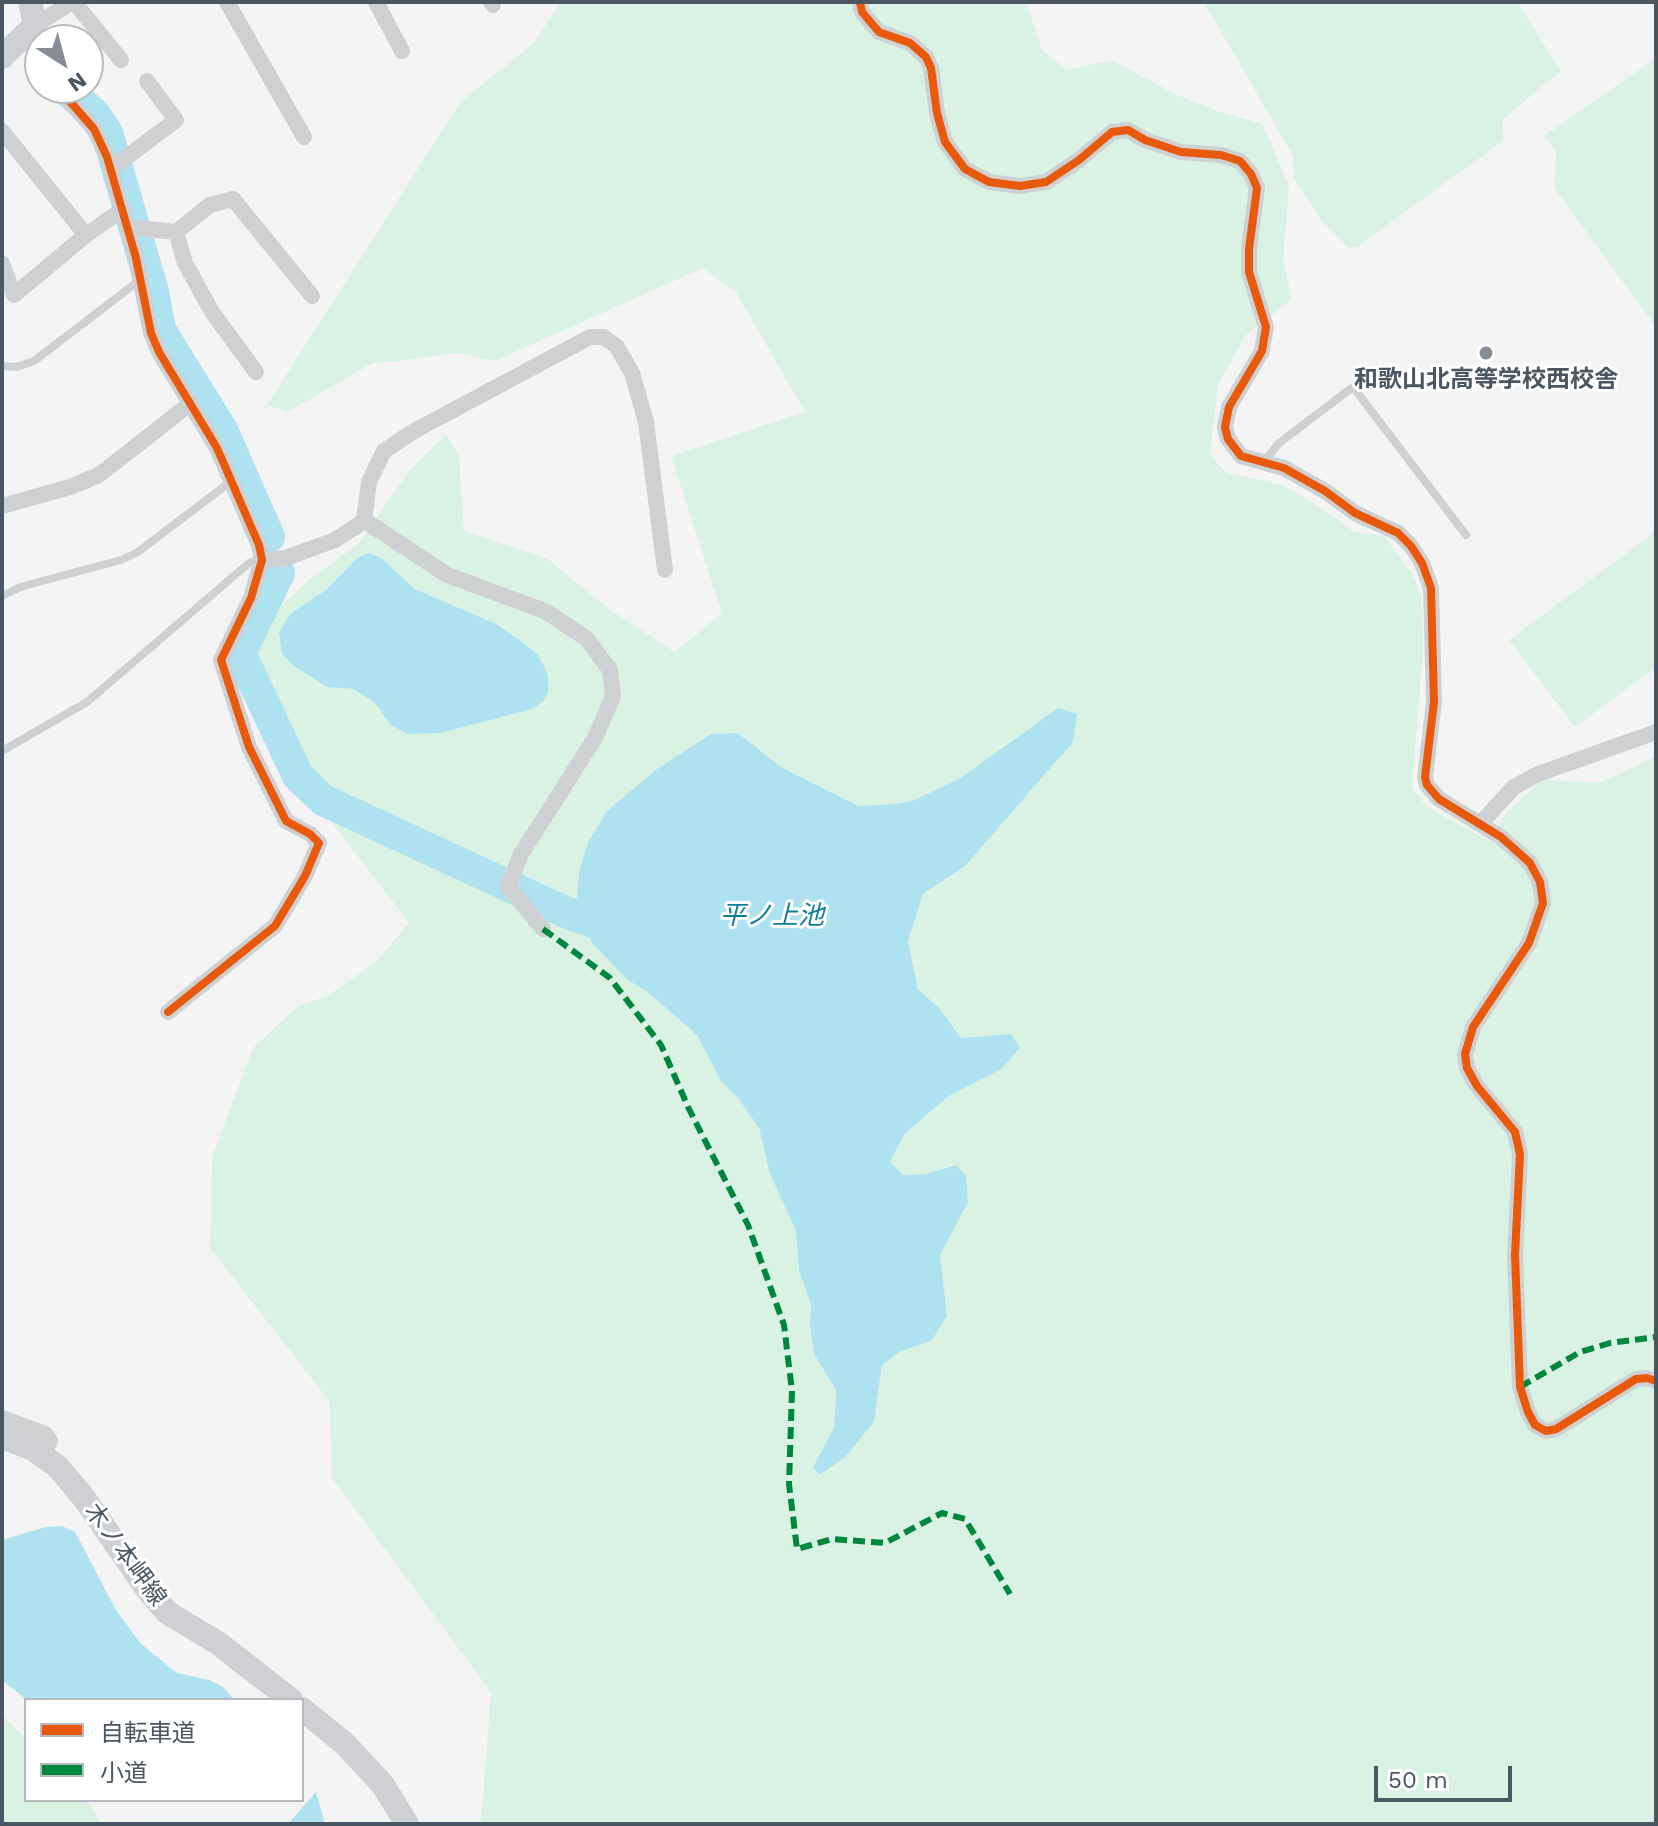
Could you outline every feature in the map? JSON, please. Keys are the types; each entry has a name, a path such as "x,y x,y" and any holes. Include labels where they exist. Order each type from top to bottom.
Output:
{"main road":[{"path":"2,57 35,23"},
{"name":"木ノ本岬線","path":"2,1437 33,1449 58,1467 168,1613 218,1643 288,1698"},
{"path":"304,1711 345,1744 383,1785 407,1824"}],"street":[{"path":"35,23 74,2 121,60"},
{"path":"227,2 304,137"},
{"path":"376,2 402,51"},
{"path":"860,2 862,12 879,32 910,43 926,57 931,68 937,113 945,142 965,169 989,182 1020,186 1046,182 1112,132 1128,130 1145,140 1181,152 1221,155 1240,161 1251,174 1257,188 1249,272 1266,327 1262,351 1229,407 1225,427 1228,439 1241,456 1284,468 1325,491 1355,513 1398,533 1411,546 1422,563 1431,588 1434,702 1425,777 1431,792 1439,799 1501,837 1530,863 1540,882 1543,903 1529,943 1473,1027 1465,1054 1467,1068 1477,1086 1515,1132 1520,1154 1515,1255 1520,1387 1528,1412 1535,1425 1546,1431 1556,1429 1636,1379 1656,1381"},
{"path":"118,164 176,120 147,81"},
{"path":"72,104 118,164 122,210 151,333 159,352 217,448 259,545 262,560 251,598 221,660 249,747 286,821 310,834 319,843 305,876 275,926 168,1012"},
{"path":"2,131 86,235"},
{"path":"127,227 172,232 210,205 233,199 312,296"},
{"path":"2,263 14,295 86,235 122,210"},
{"path":"172,232 212,312 256,372"},
{"path":"262,560 286,558 335,540 364,520 369,482 384,451 414,431 590,337 604,337 617,347 632,373 646,422 665,570"},
{"path":"2,506 70,487 99,475 191,403"},
{"path":"364,520 447,575 545,611 587,639 610,670 613,696 595,738 521,854 508,887 543,929"},
{"path":"1480,824 1514,787 1538,774 1656,732"},
{"path":"2,1418 45,1434 50,1441 42,1455"}],"lane":[{"path":"2,366 16,367 34,361 140,280"},
{"path":"1263,462 1279,443 1353,387 1466,535"},
{"path":"2,596 20,587 121,560 138,552 230,482"},
{"path":"2,751 87,702 249,563 262,560"}],"green space":[{"path":"561,2 1026,2 1042,50 1067,70 1112,60 1175,94 1220,112 1263,124 1289,187 1283,259 1292,299 1245,336 1218,385 1210,454 1225,472 1285,486 1353,531 1384,536 1412,574 1422,597 1423,650 1412,788 1427,807 1490,841 1507,812 1542,780 1602,782 1656,756 1656,1824 481,1824 491,1692 331,1477 330,1402 210,1248 212,1157 253,1048 298,1006 327,996 376,962 409,923 265,735 244,641 310,579 358,544 409,471 446,435 459,455 464,531 548,559 606,607 675,652 722,613 671,456 805,412 736,292 703,268 495,361 457,353 371,364 288,412 267,405 461,101 533,44","holes":["370,553 381,558 415,589 496,624 548,677 548,692 544,700 380,713 374,702 353,689 327,687 291,613 327,589 358,557","1058,709 1073,742 965,866 923,894 908,941 918,989 939,1008 962,1038 1011,1034 1001,1069 949,1096 905,1133 890,1162 903,1175 926,1174 955,1165 940,1255 942,1281 932,1340 899,1352 882,1365 874,1422 819,1475 813,1467 834,1428 836,1390 814,1354 811,1304 799,1271 796,1231 770,1174 759,1128 738,1098 721,1081 697,1035 650,994 628,980 585,919 577,898 588,842 607,811 658,768 711,734 738,733 781,767 859,806 895,804 912,801 959,779"]},
{"path":"1204,2 1517,2 1561,71 1502,120 1503,141 1357,247 1348,247 1322,221 1294,178 1293,156"},
{"path":"1656,58 1656,327 1554,188 1556,151 1544,136"},
{"path":"1656,531 1656,667 1575,727 1509,640"},
{"path":"2,1715 24,1737 24,1802 88,1802 101,1824 2,1824"}],"water":[{"path":"370,553 381,558 415,589 496,624 537,654 548,677 548,692 544,700 532,709 439,733 408,734 390,724 374,702 353,689 327,687 294,666 282,654 279,632 291,613 327,589 358,557"},
{"name":"平ノ上池","path":"1058,708 1077,714 1073,742 965,866 923,894 908,941 918,989 939,1008 961,1038 1011,1034 1020,1048 1001,1069 949,1096 905,1133 890,1162 903,1175 926,1174 956,1165 966,1176 968,1202 940,1255 947,1316 932,1340 899,1352 882,1365 874,1422 845,1457 819,1475 813,1467 834,1428 836,1390 814,1354 811,1304 799,1271 796,1231 770,1174 759,1128 738,1098 721,1081 697,1035 650,994 628,980 592,943 577,898 579,873 588,842 607,811 658,768 711,734 738,733 781,767 859,806 895,804 912,801 959,779"},
{"path":"62,1526 75,1532 116,1610 141,1644 177,1673 209,1680 223,1687 232,1698 24,1698 2,1680 2,1540 45,1527"},
{"path":"316,1792 325,1824 288,1824"}],"waterway":[{"name":"平ノ上池","path":"83,104 107,133 153,292 160,330 222,430 269,537"},
{"name":"平ノ上池","path":"279,573 240,653 298,776 323,800 565,912 626,934"}],"marked path":[{"path":"543,929 610,978 661,1045 689,1109 748,1225 784,1325 792,1391 789,1484 797,1549 832,1539 885,1543 942,1513 965,1519 1010,1594"},
{"path":"1520,1387 1580,1352 1610,1343 1656,1337"}],"cycle path":[{"path":"860,2 862,12 879,32 910,43 926,57 931,68 937,113 945,142 965,169 989,182 1020,186 1046,182 1112,132 1128,130 1145,140 1181,152 1221,155 1240,161 1251,174 1257,188 1249,272 1266,327 1262,351 1229,407 1225,427 1228,439 1241,456 1284,468 1325,491 1355,513 1398,533 1411,546 1422,563 1431,588 1434,702 1425,777 1427,785 1439,799 1501,837 1530,863 1540,882 1543,903 1529,943 1473,1027 1465,1054 1467,1068 1477,1086 1515,1132 1520,1154 1515,1255 1520,1387 1528,1412 1535,1425 1546,1431 1556,1429 1636,1379 1656,1381"},
{"path":"72,104 94,129 107,157 136,258 151,333 159,352 217,448 259,545 262,560 251,598 221,660 249,747 286,821 310,834 319,843 305,876 275,926 168,1012"}],"place":[{"name":"和歌山北高等学校西校舎","path":"1486,353"}]}
